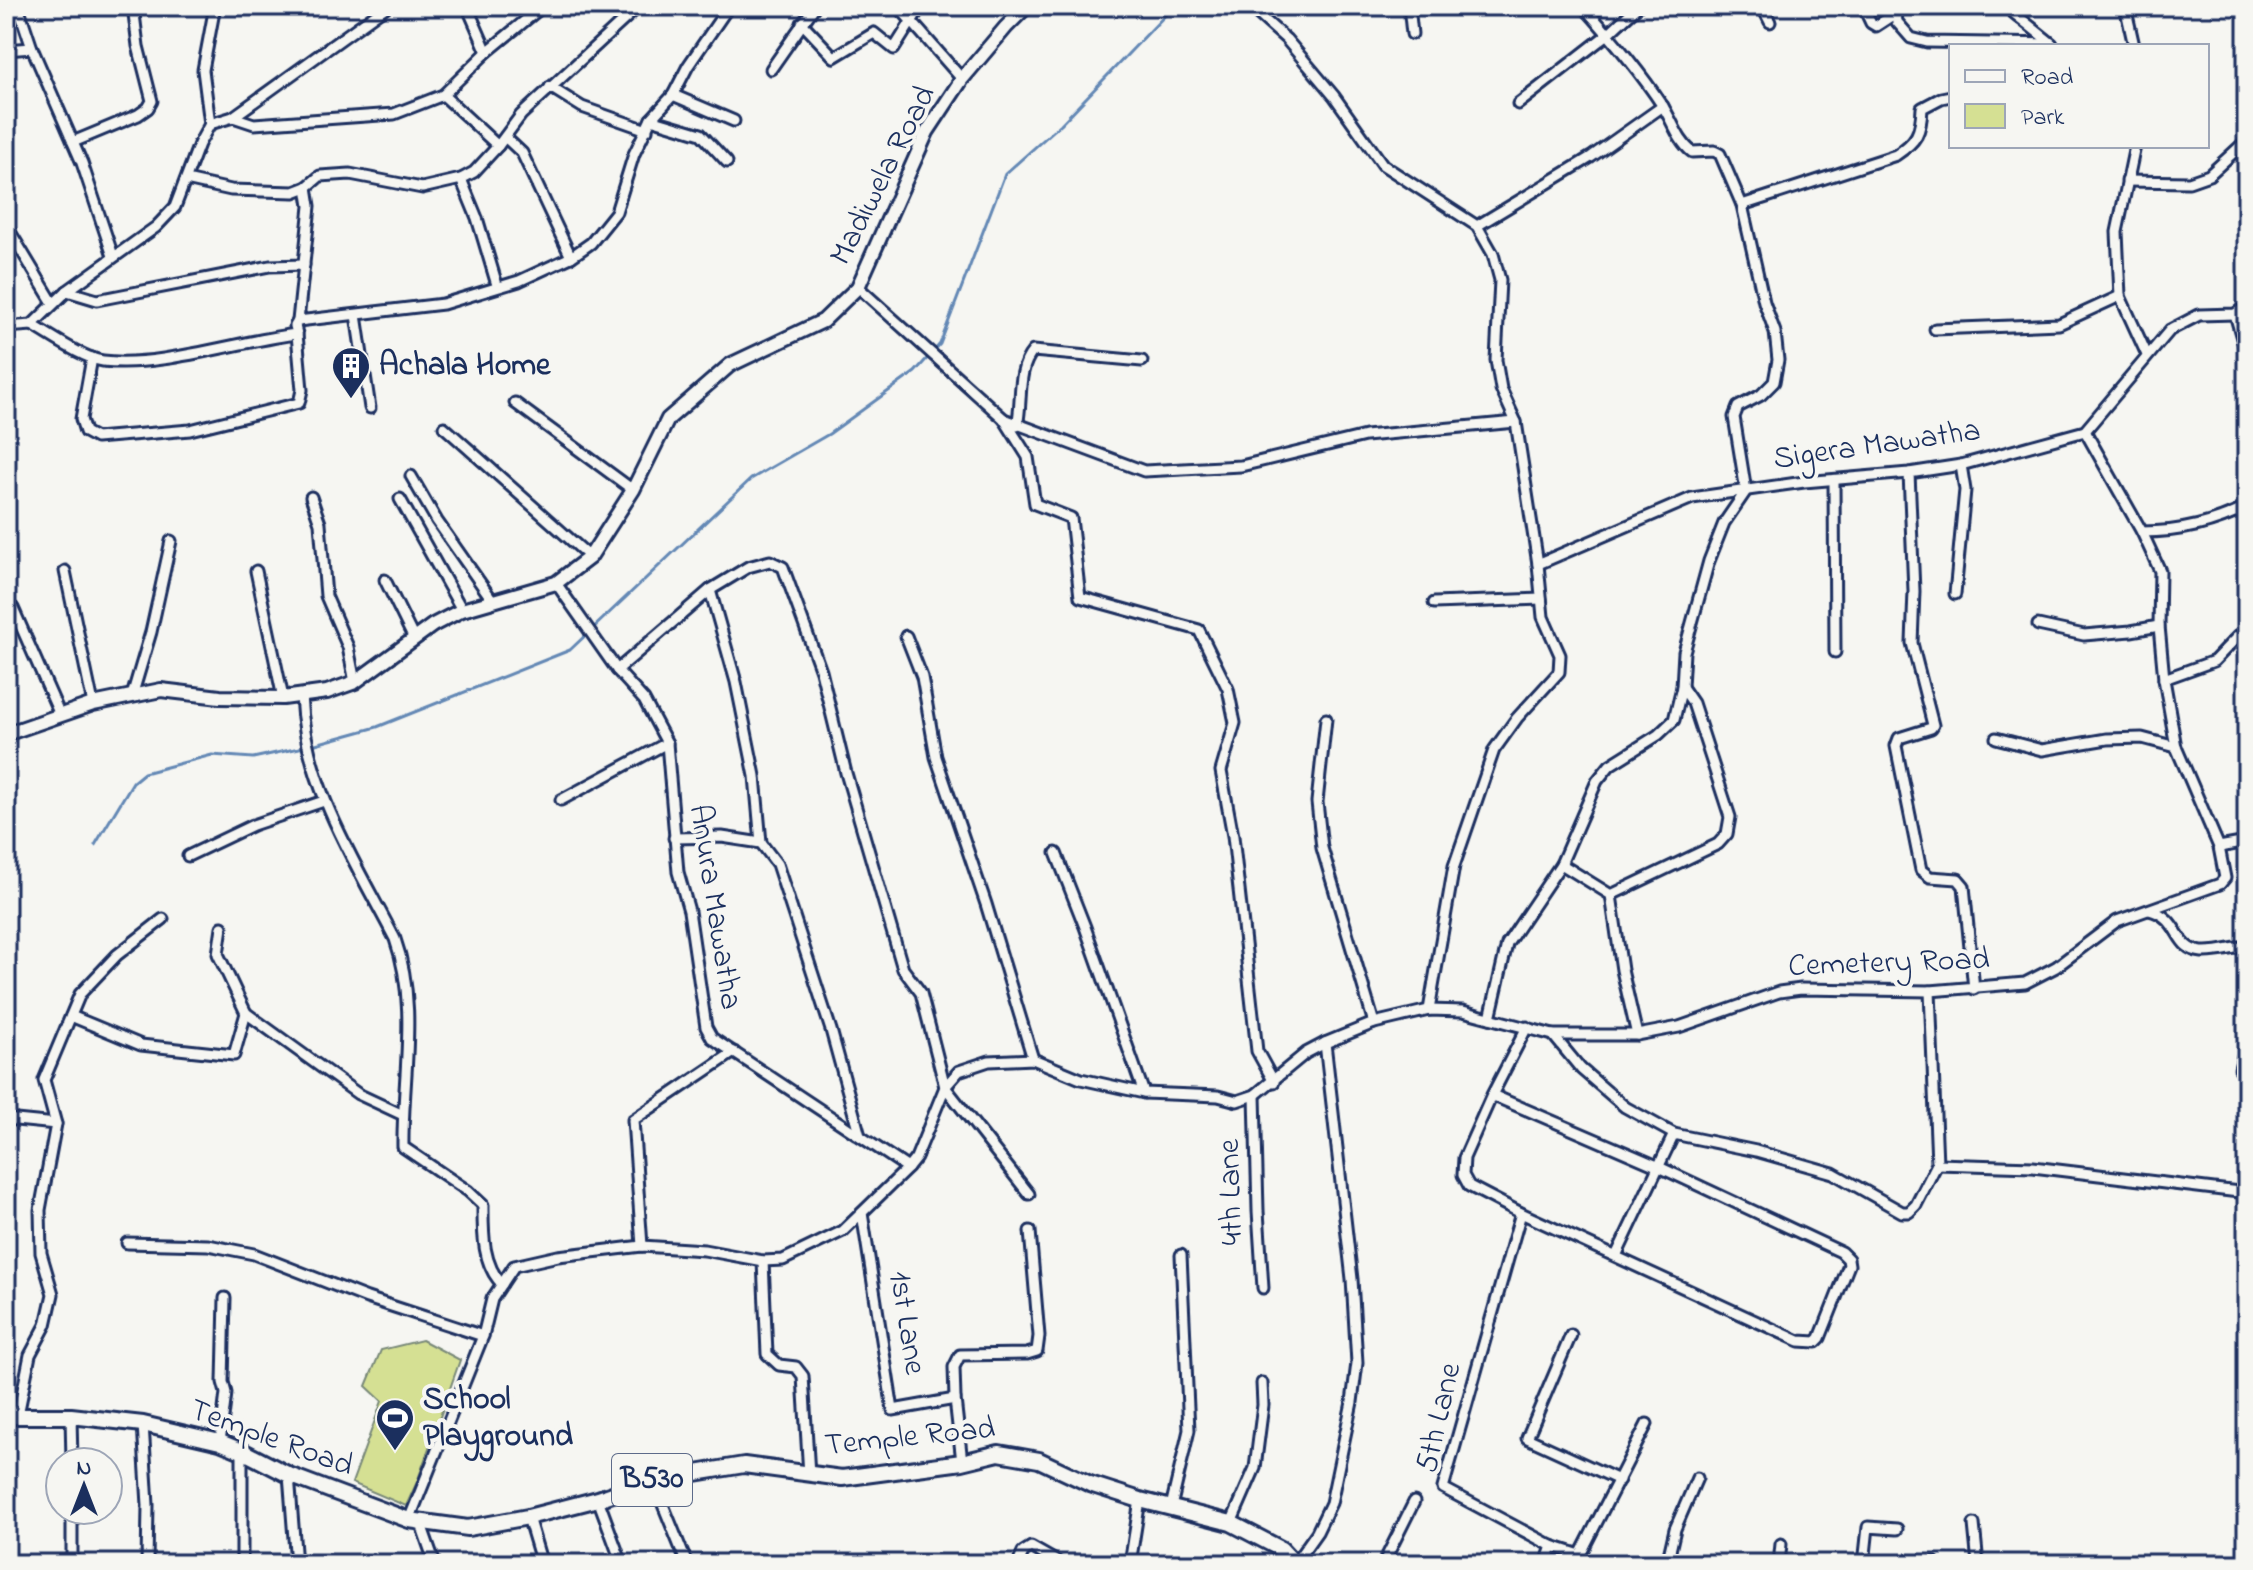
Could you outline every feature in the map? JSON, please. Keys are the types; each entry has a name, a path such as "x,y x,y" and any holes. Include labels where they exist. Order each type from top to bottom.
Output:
{"main road":[{"name":"Madiwela Road","path":"6,734 93,704 161,690 220,697 283,698 327,692 355,682 433,625 462,610 556,583 590,557 633,490 668,419 730,365 823,321 858,287 927,132 962,79 1027,6"},
{"name":"Temple Road","path":"12,1415 71,1416 143,1424 220,1442 289,1475 415,1522 468,1528 598,1499 653,1480 744,1465 842,1478 962,1462 999,1453 1039,1460 1090,1484 1231,1523 1281,1549 1295,1564"}],"street":[{"path":"73,142 138,115 152,101 138,46 133,6"},
{"path":"32,325 67,291 156,227 175,207 210,124 203,70 215,6"},
{"path":"210,124 233,117 387,6"},
{"path":"467,6 487,52"},
{"path":"233,117 254,124 394,114 443,95 487,52 543,6"},
{"path":"186,180 231,190 294,192 307,187 320,176 350,174 422,188 461,179 474,172 521,115 639,6"},
{"path":"298,321 443,304 497,285 519,281 571,257 591,243 616,212 634,154 651,119 673,95 688,66 729,6"},
{"path":"771,69 815,6"},
{"path":"898,6 962,79"},
{"path":"802,23 834,57 874,33 894,49 921,6"},
{"path":"1249,6 1286,39 1383,165 1477,226 1493,254 1500,280 1496,360 1501,389 1516,422 1543,617 1560,655 1559,672 1517,718 1494,750 1454,866 1429,1010"},
{"path":"1409,6 1412,34"},
{"path":"1583,6 1663,106 1684,145 1692,152 1714,151 1720,154 1742,205 1764,302 1775,332 1778,360 1774,382 1761,395 1738,407 1734,417 1746,491"},
{"path":"1518,104 1608,34 1638,6"},
{"path":"1762,6 1770,22"},
{"path":"1863,6 1871,23 1876,26 1900,10"},
{"path":"2005,6 2051,44"},
{"path":"2125,6 2134,44"},
{"path":"1900,10 1897,22 1911,38 1927,42 2010,44"},
{"path":"6,17 19,11 73,142 113,256"},
{"path":"6,50 32,48"},
{"path":"550,87 582,107 647,130"},
{"path":"443,95 498,146"},
{"path":"673,95 734,121"},
{"path":"1742,205 1896,155 1913,144 1922,124 1922,108 1949,96"},
{"path":"1477,226 1591,157 1663,106"},
{"path":"651,119 701,134 727,162"},
{"path":"505,137 522,153 571,257"},
{"path":"2127,181 2189,182 2209,175 2247,140"},
{"path":"2135,148 2117,232 2120,296 2147,355"},
{"path":"461,179 477,218 497,285"},
{"path":"92,358 81,419 85,432 96,438 190,430 299,403 302,390 295,326 310,206 307,187"},
{"path":"6,225 53,303"},
{"path":"67,291 97,300 270,266 304,265"},
{"path":"858,287 1004,419 1144,471 1241,466 1365,436 1516,422"},
{"path":"1935,329 2059,324 2120,296"},
{"path":"2247,306 2235,314 2199,315 2170,330 2085,431 2142,532 2160,571 2159,626 2164,679 2176,747 2219,847 2247,842"},
{"path":"2235,314 2247,356"},
{"path":"356,315 370,408"},
{"path":"6,327 32,325 101,361 152,361 262,338 297,334"},
{"path":"1017,426 1022,405 1023,363 1033,351 1142,361"},
{"path":"515,403 633,490"},
{"path":"1004,419 1028,457 1035,504 1071,518 1080,597 1199,630 1228,689 1235,723 1221,771 1233,836 1257,1051 1274,1082"},
{"path":"444,427 590,557"},
{"name":"Sigera Mawatha","path":"1538,564 1692,498 1961,465 2085,431"},
{"path":"1955,594 1965,490 1961,465"},
{"path":"1909,473 1914,591 1912,643 1933,725 1899,738 1896,746 1921,870 1930,877 1958,879 1964,886 1974,989"},
{"path":"411,476 437,521 493,601"},
{"path":"1834,480 1835,652"},
{"name":"Sigera Mawatha","path":"1490,1018 1507,944 1561,864 1597,781 1610,765 1658,735 1674,720 1682,687 1684,652 1709,561 1724,523 1746,491"},
{"path":"311,497 320,523 326,596 348,647 355,682"},
{"path":"400,499 462,610"},
{"path":"2142,532 2198,526 2247,507"},
{"path":"132,696 151,632 171,541"},
{"path":"617,670 710,590 748,567 770,561 783,567 821,671 846,773 903,969 921,993 945,1087 1029,1194"},
{"path":"65,571 93,704"},
{"path":"256,571 283,698"},
{"path":"385,580 414,639"},
{"name":"Anura Mawatha","path":"556,583 617,670 644,700 667,743 678,872 689,911 706,1027 712,1038 908,1168"},
{"path":"710,590 736,682 752,763 761,843 777,864 831,1030 860,1136"},
{"path":"1434,603 1541,599"},
{"path":"13,608 60,715"},
{"path":"2038,625 2084,635 2159,626"},
{"path":"2164,679 2214,661 2238,636 2247,635"},
{"path":"906,636 922,677 936,757 986,904 1033,1059"},
{"path":"1611,895 1718,844 1727,834 1730,817 1693,703 1682,687"},
{"path":"301,696 303,729 324,801 402,957 410,1034 403,1147 468,1191 483,1205 483,1234 491,1274 502,1284"},
{"path":"1326,719 1317,802 1322,848 1374,1023"},
{"path":"1996,738 2042,750 2107,739 2142,738 2176,747"},
{"path":"561,800 667,743"},
{"path":"188,856 253,825 324,801"},
{"path":"674,838 722,837 761,843"},
{"name":"Cemetery Road","path":"1255,1095 1306,1053 1325,1043 1374,1023 1429,1010 1463,1011 1553,1035 1637,1035 1679,1027 1779,992 1801,989 1930,991 2025,983 2056,967 2117,921 2220,884 2225,878 2219,847"},
{"path":"1056,853 1144,1093"},
{"path":"1561,864 1611,895 1622,970 1637,1035"},
{"path":"2149,910 2163,913 2171,921 2179,939 2194,950 2203,952 2247,946"},
{"path":"12,1415 30,1355 46,1325 53,1294 41,1253 40,1210 56,1124 44,1080 80,994 117,955 163,919"},
{"path":"222,927 218,954 246,1013 358,1094 403,1115"},
{"path":"1553,1035 1581,1069 1625,1107 1674,1134 1756,1151 1833,1173 1902,1212 1909,1212 1916,1205 1937,1164 1930,991"},
{"path":"71,1016 141,1045 234,1055 246,1013"},
{"path":"1492,1095 1657,1166 1841,1252 1849,1265 1820,1338 1816,1342 1799,1341 1469,1186 1463,1175 1464,1158 1492,1095 1527,1027"},
{"path":"2240,1069 2247,1039"},
{"path":"1295,1564 1317,1532 1331,1503 1357,1363 1352,1279 1325,1043"},
{"path":"642,1246 633,1120 734,1052"},
{"path":"435,1564 415,1522 483,1336 492,1299 514,1266 558,1256 642,1246 704,1250 763,1261 783,1260 843,1231 862,1213 916,1158 945,1087 959,1071 989,1061 1033,1059 1081,1079 1144,1093 1218,1096 1237,1101 1255,1095"},
{"name":"4th Lane","path":"1255,1095 1263,1288"},
{"path":"6,1119 56,1124"},
{"path":"1616,1256 1674,1134"},
{"path":"1937,1164 2033,1167 2247,1193"},
{"name":"1st Lane","path":"862,1213 893,1410 955,1399 962,1462"},
{"name":"5th Lane","path":"1521,1213 1443,1488 1552,1546 1580,1555 1647,1424"},
{"path":"955,1399 954,1367 960,1355 1027,1354 1037,1351 1039,1336 1030,1231"},
{"path":"127,1243 208,1245 254,1254 367,1298 483,1336"},
{"path":"1171,1507 1189,1430 1181,1255"},
{"path":"763,1261 767,1354 779,1365 796,1367 803,1376 809,1475"},
{"path":"220,1442 226,1393 223,1382 225,1298"},
{"path":"1571,1335 1527,1438 1619,1480"},
{"path":"1231,1523 1255,1468 1263,1405 1262,1383"},
{"path":"71,1416 72,1446"},
{"path":"143,1424 148,1505 147,1564"},
{"path":"242,1451 242,1564"},
{"path":"289,1475 296,1564"},
{"path":"1667,1564 1675,1529 1697,1478"},
{"path":"653,1480 687,1564"},
{"path":"598,1499 622,1564"},
{"path":"1130,1564 1140,1500"},
{"path":"1383,1564 1414,1502"},
{"path":"528,1517 542,1564"},
{"path":"1974,1524 1978,1564"},
{"path":"72,1526 72,1564"},
{"path":"1864,1564 1868,1527 1897,1529"},
{"path":"1779,1564 1781,1544"},
{"path":"1546,1564 1552,1546"},
{"path":"1018,1564 1023,1552 1031,1547 1061,1564"}],"green space":[{"name":"School Playground","path":"422,1340 460,1360 406,1506 352,1483 382,1401 366,1386 381,1350"}],"waterway":[{"path":"312,745 377,727 570,650 751,479 829,434 915,372 940,344 1005,174 1061,124 1174,6"},
{"path":"95,845 133,782 144,773 212,755 253,758 304,747"}],"place":[{"name":"Achala Home","path":"351,400"},
{"name":"School Playground","path":"395,1452"}]}
